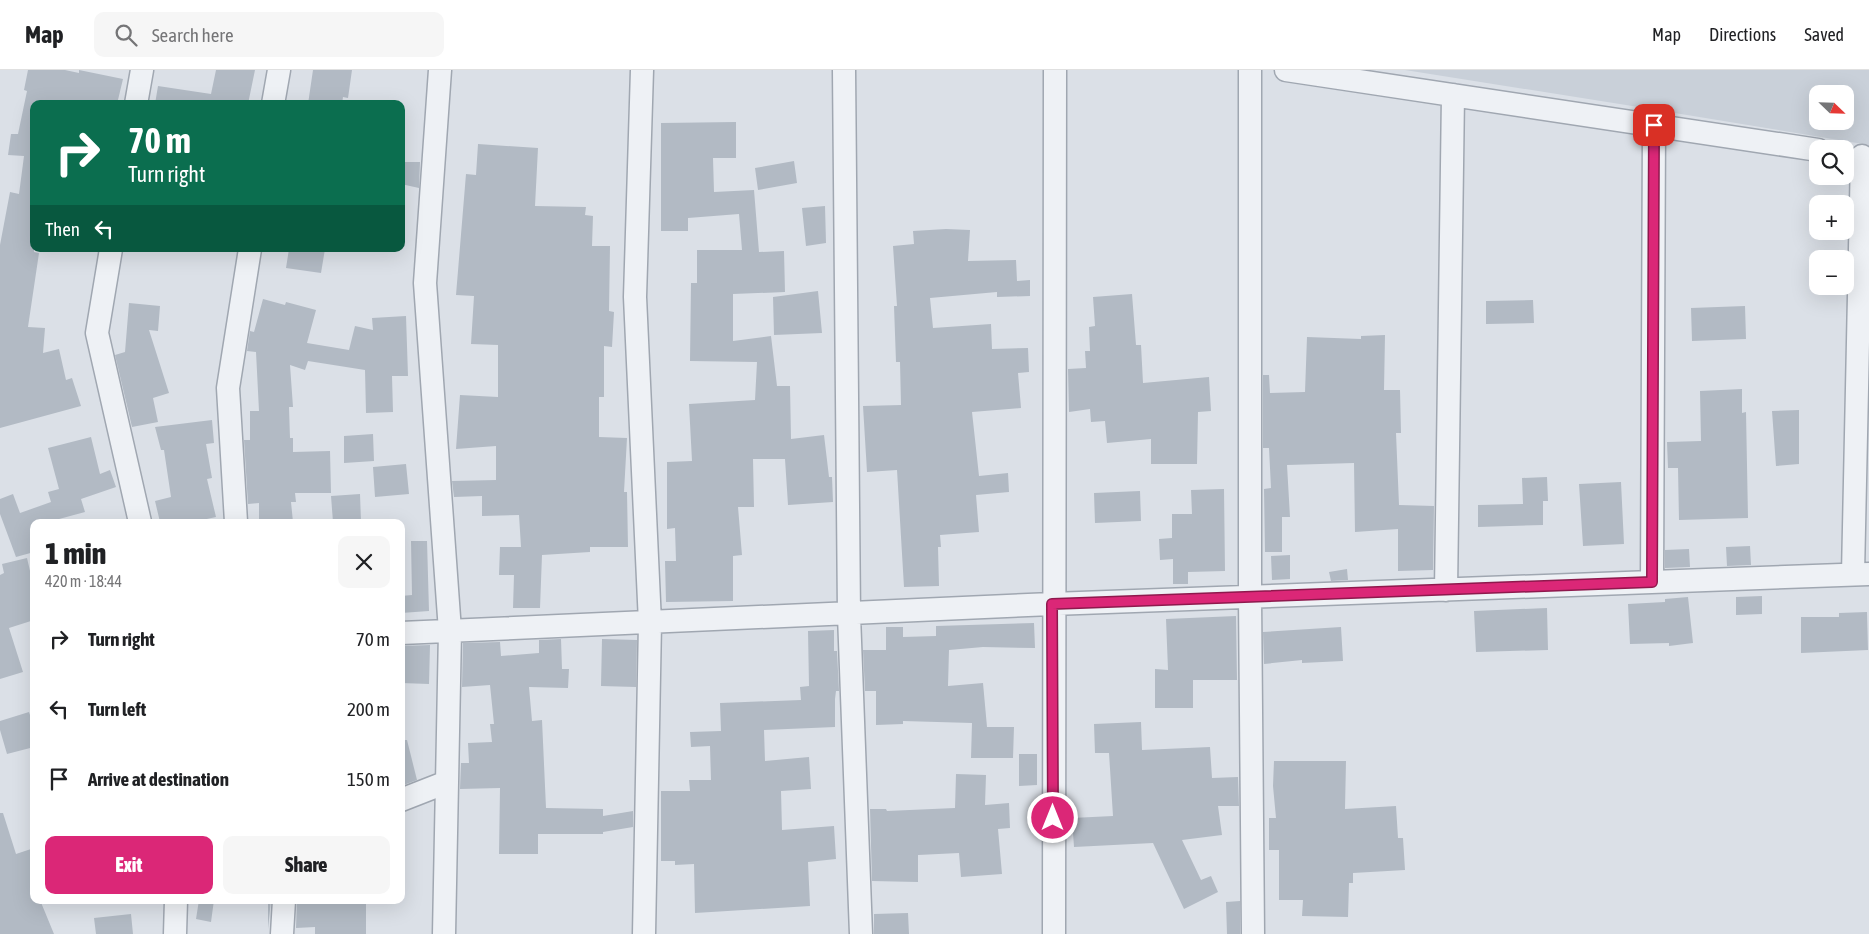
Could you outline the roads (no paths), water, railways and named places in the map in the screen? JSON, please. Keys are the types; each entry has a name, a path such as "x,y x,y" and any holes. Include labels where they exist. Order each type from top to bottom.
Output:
{"street":[{"path":"137,100 142,70"},
{"path":"274,100 279,70"},
{"path":"440,70 426,284 450,631 444,934"},
{"path":"642,70 635,297 650,622 644,934"},
{"path":"844,70 849,615 862,934"},
{"path":"1054,934 1052,604 1055,70"},
{"path":"1250,70 1250,598 1254,934"},
{"path":"1286,70 1809,149"},
{"path":"1446,590 1454,95"},
{"path":"1652,582 1654,125"},
{"path":"405,633 849,615 1052,604 1861,574 1859,156"},
{"path":"110,252 96,333 139,519"},
{"path":"236,519 228,388 250,252"},
{"path":"405,798 447,782"},
{"path":"175,934 176,904"},
{"path":"282,934 284,904"}]}
